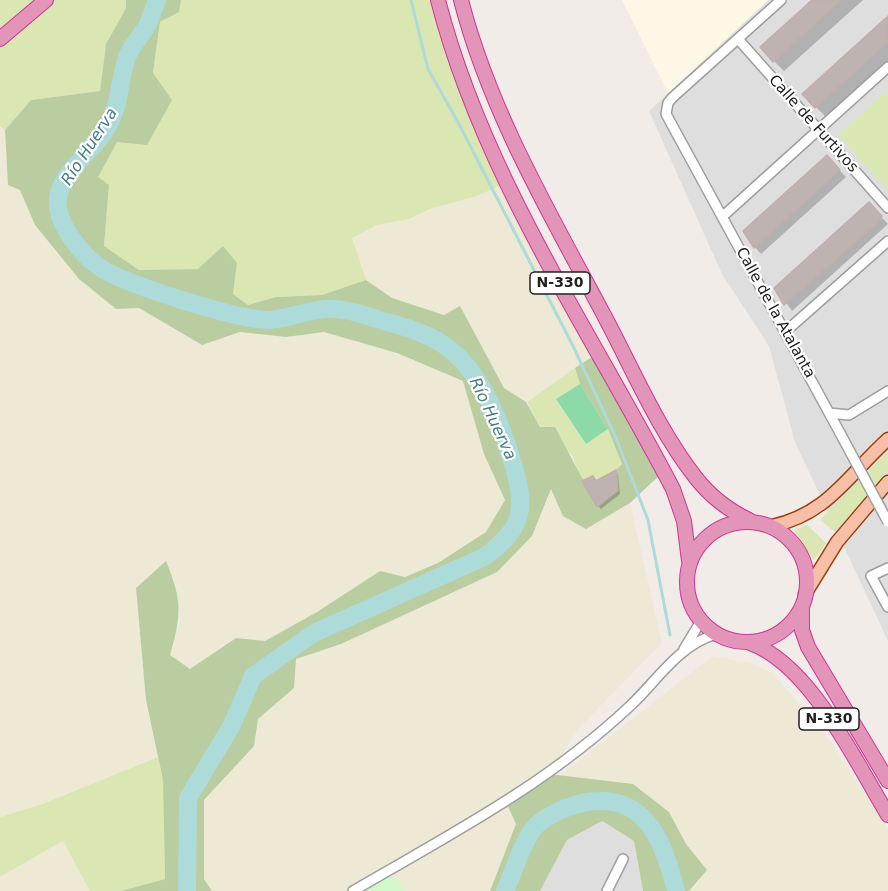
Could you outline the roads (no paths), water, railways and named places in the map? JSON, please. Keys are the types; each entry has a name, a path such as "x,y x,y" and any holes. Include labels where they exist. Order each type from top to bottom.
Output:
{"highway":[{"path":"0,39 46,0"},
{"name":"N-330","path":"438,0 462,78 516,200 673,489 684,520 689,561 688,597 701,621 717,634 750,643 780,658 805,684 888,815"},
{"name":"N-330","path":"461,0 488,80 528,172 647,396 697,479 718,502 749,520 772,526 787,537 802,559 806,577 802,630 808,647 888,781"},
{"name":"N-330","path":"689,561 700,543 711,533 723,526 749,520"},
{"path":"750,643 779,634 796,616 804,600"}],"main road":[{"path":"772,526 796,519 823,505 888,439"},
{"path":"804,600 837,542 888,482"}],"street":[{"path":"738,39 782,0"},
{"name":"Calle de la Atalanta","path":"738,39 668,103 668,119 888,522"},
{"name":"Calle de Furtivos","path":"738,39 888,208"},
{"path":"722,217 888,66"},
{"path":"785,332 888,241"},
{"path":"829,413 849,416 888,392"},
{"path":"888,567 871,576 888,607"},
{"path":"683,651 701,621"},
{"path":"353,891 549,774 612,723 683,651 717,634"},
{"path":"607,891 623,859"}],"waterway":[{"name":"Río Huerva","path":"157,0 147,26 127,57 117,104 110,122 99,139 67,176 62,186 58,197 58,208 69,235 82,252 104,270 159,293 209,308 267,320 319,310 339,309 404,327 437,340 469,369 488,400 509,450 520,496 518,519 513,529 484,557 314,633 253,676 232,725 188,798 187,891"},
{"path":"411,0 428,69 459,124 573,346 616,438 648,520 670,635"},
{"name":"Río Huerva","path":"505,891 525,842 538,824 566,808 600,801 619,803 634,811 646,822 664,853 676,891"}]}
